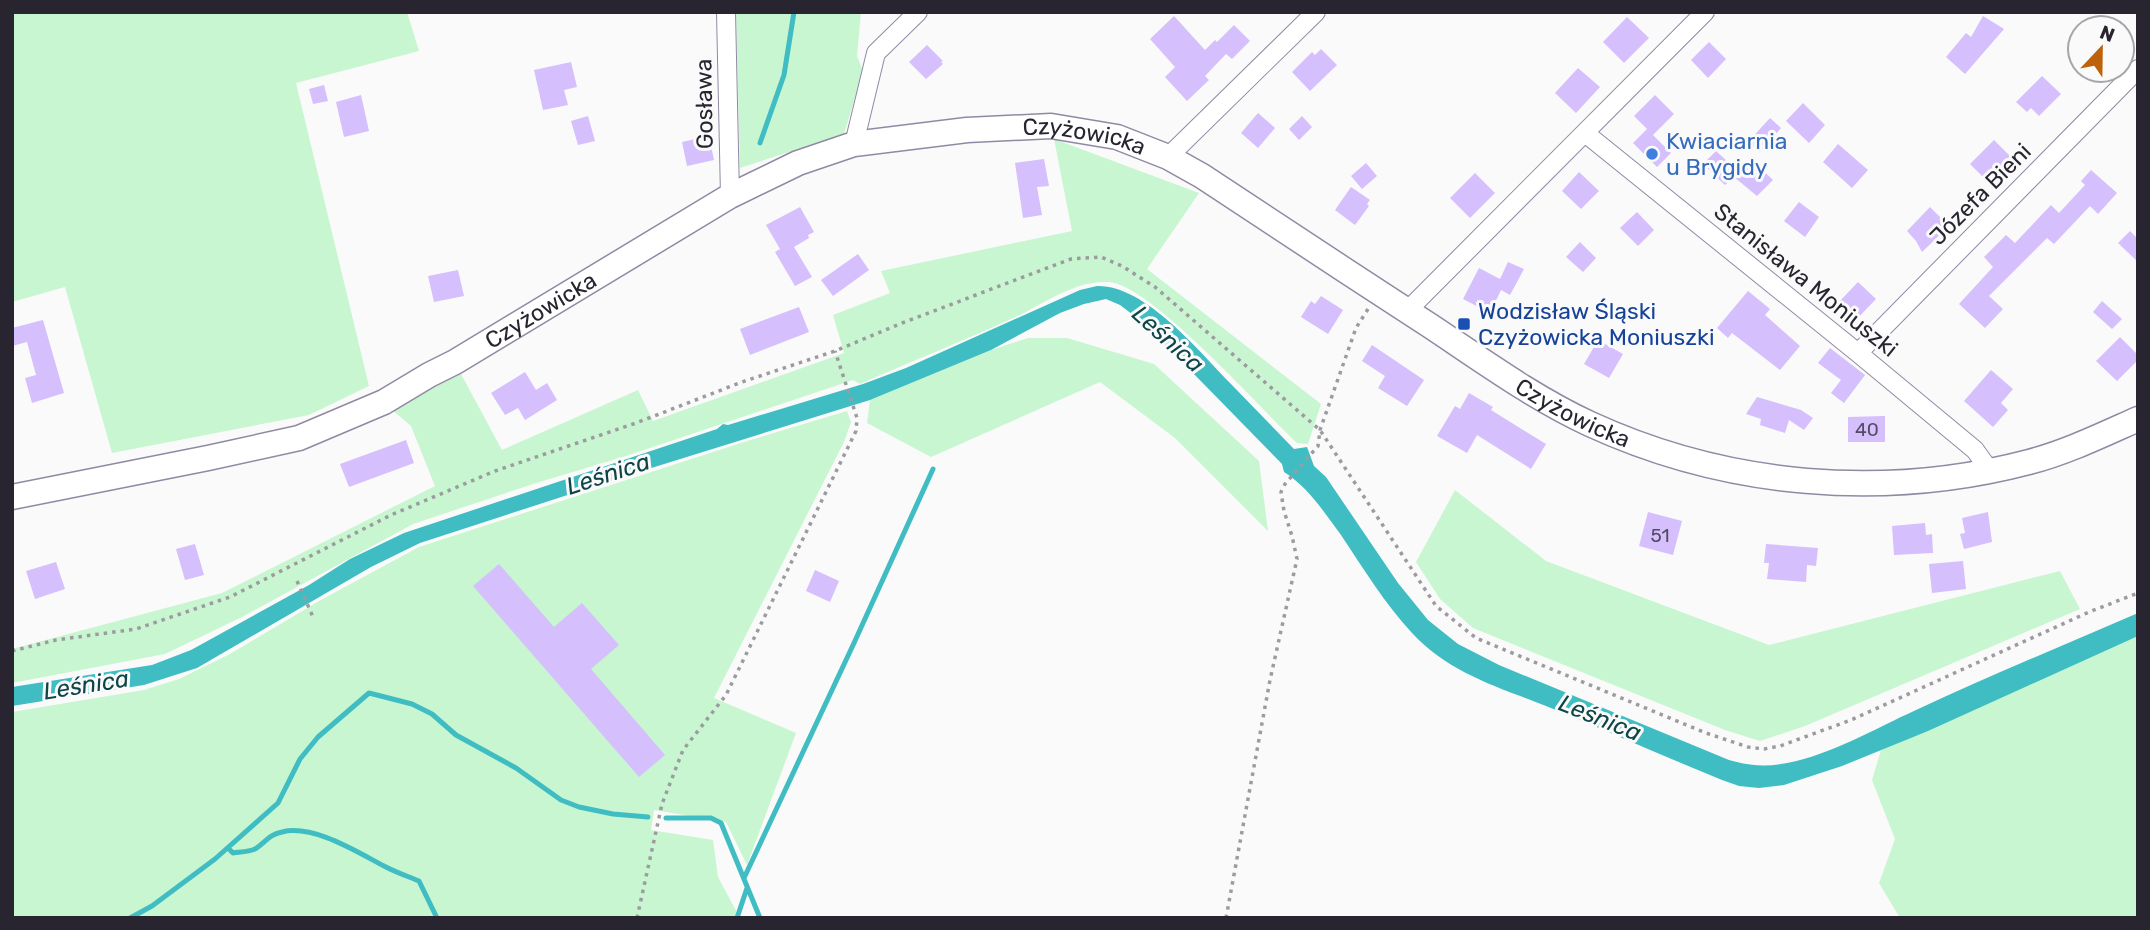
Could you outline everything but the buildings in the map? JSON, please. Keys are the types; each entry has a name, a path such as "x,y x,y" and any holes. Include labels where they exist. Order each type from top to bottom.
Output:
{"street":[{"name":"Gosława","path":"726,12 730,196"},
{"path":"854,144 876,53 918,12"},
{"path":"1168,157 1316,12"},
{"path":"1407,311 1704,12"},
{"name":"Józefa Bieni","path":"1858,353 2138,69"},
{"name":"Czyżowicka","path":"12,497 299,438 384,402 730,196 798,163 854,144 967,130 1051,126 1117,137 1168,157 1202,176 1520,384 1589,423 1647,447 1698,462 1754,474 1810,481 1868,484 1929,480 1990,471 2032,461 2077,446 2138,419"},
{"name":"Stanisława Moniuszki","path":"1584,133 1975,450 1990,471"}],"path":[{"path":"12,651 56,640 136,629 230,597 391,515 495,471 835,351 1071,258 1101,257 1122,266 1155,287 1320,430 1436,607 1476,638 1706,733 1748,747 1763,749 1780,746 1850,720 2089,612 2138,593"},
{"path":"1226,918 1256,749 1297,559 1281,492 1318,446 1320,430 1356,328 1378,292"},
{"path":"637,918 662,804 682,750 726,695 856,431 857,418 835,351"},
{"path":"297,581 313,618"}],"green space":[{"path":"12,12 407,12 419,51 296,83 369,386 309,415 112,453 65,287 12,302"},
{"path":"736,12 861,12 857,56 863,71 844,134 740,168"},
{"path":"1054,139 1199,193 1147,269 1321,404 1308,444 1297,443 1206,351 1151,304 1128,288 1109,282 1096,282 1058,294 1023,313 860,384 853,380 413,524 242,617 165,654 12,683 12,649 222,593 435,486 411,426 391,409 461,374 502,450 638,390 653,421 844,353 833,315 890,293 881,271 1072,231"},
{"path":"1028,338 1067,338 1154,364 1259,461 1268,531 1175,438 1100,382 931,457 867,423 870,400 991,350"},
{"path":"847,411 851,422 844,442 714,698 796,733 747,865 726,822 654,810 651,830 713,840 718,877 740,918 12,918 12,712 144,690 179,679 230,654 319,601 419,547"},
{"path":"1455,490 1546,561 1769,645 2060,571 2080,609 1805,726 1760,741 1725,730 1473,628 1440,599 1416,562"},
{"path":"2138,634 2138,918 1900,918 1879,883 1895,839 1872,780 1881,750"}],"water":[{"name":"Leśnica","path":"1097,286 1134,296 1152,308 1187,338 1294,449 1307,447 1314,466 1326,477 1398,583 1428,620 1458,644 1499,665 1729,760 1751,765 1772,765 1821,754 2138,613 2138,636 1928,731 1842,766 1784,785 1759,788 1739,786 1492,685 1458,669 1426,647 1393,610 1308,492 1284,472 1282,464 1145,324 1120,305 1106,299 1060,313 991,350 870,400 420,543 371,567 197,668 144,685 12,706 12,687 152,665 191,650 309,585 350,559 404,533 717,429 723,424 728,425 863,384 906,368 1080,290"}],"waterway":[{"path":"760,143 784,75 794,12"},
{"path":"744,878 933,469"},
{"path":"130,918 152,906 215,859 278,803 300,759 318,737 369,693 412,704 432,714 456,735 516,768 561,800 613,814 648,817"},
{"path":"666,818 711,818 721,823 760,918"},
{"path":"228,848 233,853 253,850 282,832 307,832 321,836 419,881 437,918"},
{"path":"737,918 747,888"}],"place":[{"name":"Kwiaciarnia u Brygidy","path":"1652,154"},
{"name":"Wodzisław Śląski Czyżowicka Moniuszki","path":"1464,324"}]}
